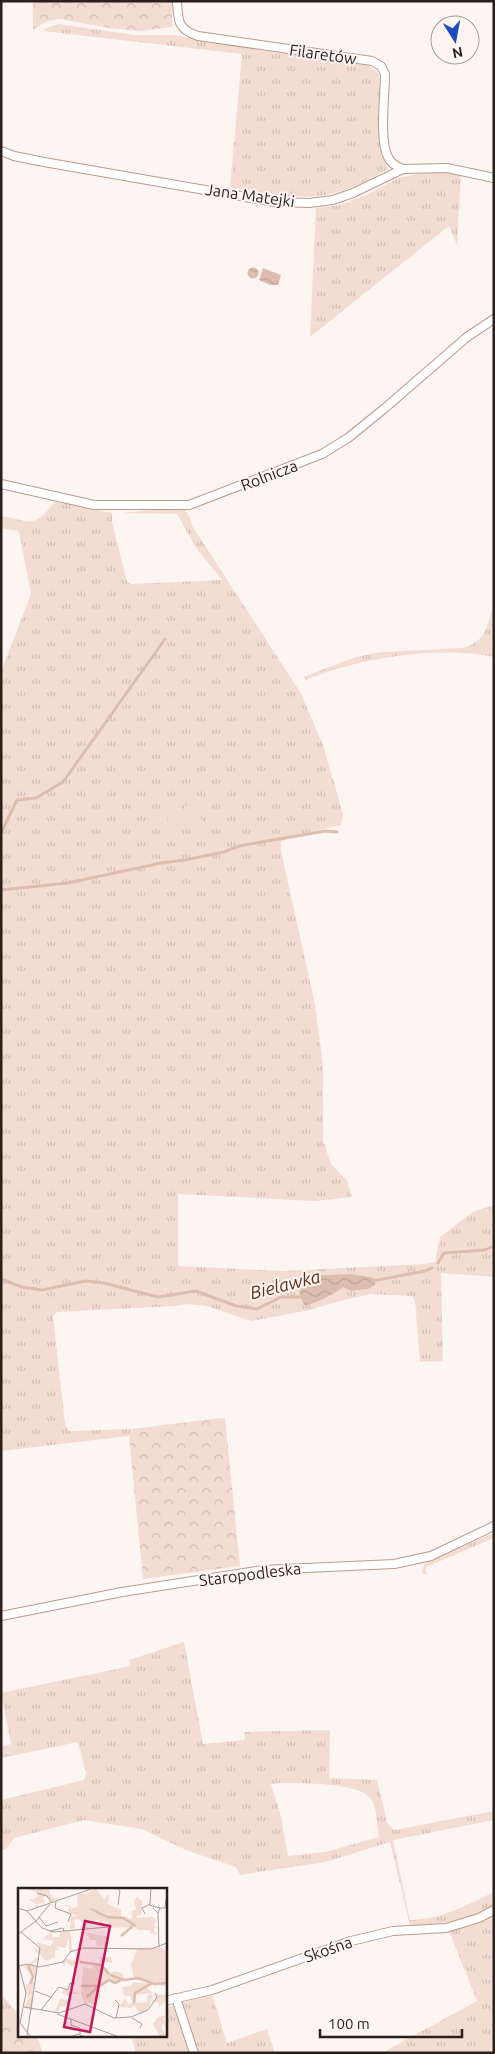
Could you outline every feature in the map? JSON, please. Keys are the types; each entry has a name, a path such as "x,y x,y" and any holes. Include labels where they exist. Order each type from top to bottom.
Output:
{"street":[{"name":"Filaretów","path":"177,1 178,20 184,31 198,36 372,61 381,66 386,74 384,145 388,158 394,166 403,169"},
{"name":"Jana Matejki","path":"1,151 14,156 274,202 310,203 333,200 353,193 403,169 447,168 494,178"},
{"name":"Rolnicza","path":"1,484 94,505 190,505 322,454 348,438 467,337 494,318"},
{"name":"Staropodleska","path":"1,1616 122,1592 263,1570 394,1564 431,1556 494,1526"},
{"name":"Skośna","path":"166,2001 212,1990 358,1939 393,1931 446,1928 479,1918 494,1910"},
{"path":"176,1998 194,2053"}],"green space":[{"path":"33,1 172,1 172,27 141,31 109,28 60,19 47,21 33,30"},
{"path":"59,24 134,35 173,35 368,65 379,74 382,145 388,169 348,189 329,195 286,196 230,187 242,54 43,31 48,27"},
{"path":"443,171 461,174 457,245 449,226 310,337 316,208 340,205 369,194 398,178"},
{"path":"55,502 112,513 112,522 127,582 131,584 222,580 196,548 177,514 122,513 176,507 186,511 193,527 300,692 323,745 343,814 341,825 293,836 281,842 281,851 315,1004 323,1066 323,1140 331,1164 347,1181 352,1197 315,1201 178,1194 178,1266 282,1271 425,1264 435,1262 440,1237 473,1212 494,1205 494,1277 441,1273 443,1361 420,1362 415,1301 412,1296 370,1294 310,1310 251,1321 207,1306 186,1304 57,1312 53,1316 65,1424 69,1431 132,1429 129,1436 1,1451 1,672 31,594 20,536 18,531 1,528 1,516 27,521 37,520","holes":["351,1274 375,1278 368,1289 351,1291 343,1286 325,1298 305,1306 300,1298 311,1276 323,1277"]},
{"path":"494,602 494,657 449,652 424,653 349,665 306,680 303,677 356,657 382,652 464,648 472,645 478,641 486,630"},
{"path":"198,804 203,825 188,828 184,806"},
{"path":"171,807 177,808 181,828 176,832 170,830 166,810"},
{"path":"225,1418 240,1566 143,1579 129,1436 132,1429"},
{"path":"494,1533 494,1538 426,1567 428,1575 423,1574 422,1571 425,1563"},
{"path":"184,1642 203,1744 245,1740 244,1732 330,1730 329,1778 377,1780 388,1825 395,1830 494,1811 494,1820 393,1840 410,1920 443,1914 494,1892 494,1905 473,1915 453,1921 410,1925 390,1842 325,1862 240,1875 236,1867 188,1851 142,1829 84,1820 14,1838 6,1849 1,1850 1,1800 84,1780 86,1773 78,1742 1,1758 1,1747 11,1744 1,1693 131,1666 129,1660","holes":["271,1784 332,1785 358,1790 367,1795 373,1802 379,1837 326,1852 288,1856 281,1817"]},
{"path":"494,1914 494,2053 382,2053 477,2001 449,1931 468,1926"},
{"path":"1,1994 18,2014 18,2021 1,2021"},
{"path":"212,1994 227,2043 267,2029 275,2053 136,2053 131,2036 166,2036 166,2008"},
{"path":"1,2021 18,2021 18,2036 36,2036 43,2053 1,2053"}],"water":[{"path":"251,268 255,268 258,273 257,277 251,278 248,275 248,271"},
{"path":"263,268 281,275 278,285 270,285 259,280"},
{"path":"351,1274 375,1278 375,1285 368,1289 351,1291 343,1287 325,1298 305,1306 301,1300 300,1287 302,1279 319,1275"}],"waterway":[{"path":"1,833 17,800 36,798 63,782 165,639"},
{"path":"1,890 68,883 224,852 239,846 325,831 337,832"},
{"name":"Bielawka","path":"438,1263 444,1253 485,1250 494,1246"},
{"name":"Bielawka","path":"372,1281 432,1268"},
{"name":"Bielawka","path":"1,1279 22,1287 42,1290 85,1281 104,1283 158,1297 196,1291 236,1306 257,1309 281,1297 303,1297"}]}
